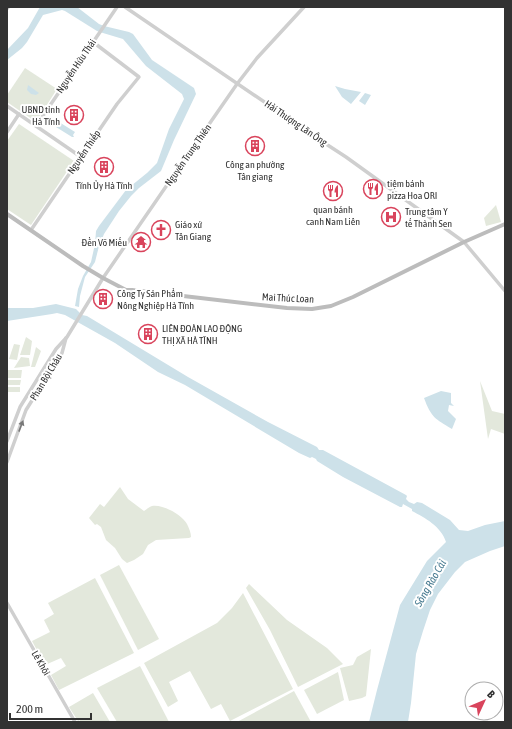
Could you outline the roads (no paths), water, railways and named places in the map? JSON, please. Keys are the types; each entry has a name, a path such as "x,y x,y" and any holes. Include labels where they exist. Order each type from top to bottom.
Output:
{"main road":[{"name":"Mai Thúc Loan","path":"7,214 88,269 126,290 256,305 312,309 331,306 353,297 464,242 505,224"}],"street":[{"name":"Nguyễn Hứu Thái","path":"36,126 117,7"},
{"name":"Hải Thượng Lãn Ông","path":"125,7 346,157 464,242 505,291"},
{"name":"Nguyễn Trung Thiên","path":"67,337 103,278 238,84 258,58 304,7"},
{"name":"Nguyễn Thiếp","path":"31,230 117,104 139,77 93,42"},
{"path":"7,106 81,157"},
{"path":"7,132 19,114"},
{"name":"Phan Bội Châu","path":"7,441 20,407 56,349 67,337"},
{"name":"Phan Bội Châu","path":"7,462 26,410 62,353 67,337"},
{"name":"Lê Khôi","path":"7,603 76,722"}],"water":[{"path":"40,7 77,7 99,24 133,34 152,60 194,88 196,94 161,171 131,196 104,234 95,262 85,277 79,307 75,306 78,289 91,262 96,231 126,190 157,163 169,129 184,99 182,94 146,66 123,39 97,31 62,10 43,15 27,42 7,60 7,50 28,28"},
{"path":"28,85 39,93 36,95 31,94 27,90"},
{"path":"335,86 361,92 351,104 342,97"},
{"path":"365,93 371,95 365,105 359,101"},
{"path":"59,122 75,132 73,135 74,137 56,127"},
{"name":"Sông Rào Cái","path":"56,304 76,309 82,315 87,316 188,377 268,422 317,447 319,450 323,450 406,495 406,499 409,502 414,504 417,502 422,503 450,520 459,530 468,531 485,525 505,521 505,546 465,562 438,594 430,610 416,654 408,722 369,722 400,605 427,561 446,542 440,531 432,523 412,511 412,509 403,504 402,507 400,507 343,477 316,459 299,453 185,385 158,372 115,343 65,315 57,313 7,321 7,308 33,308"},
{"path":"441,391 451,393 451,403 454,406 449,405 448,411 456,419 452,429 441,423 431,414 424,398"}],"place":[{"name":"UBND tỉnh Hà Tĩnh","path":"74,115"},
{"name":"Công an phường Tân giang","path":"255,146"},
{"name":"Tĩnh Ủy Hà Tĩnh","path":"104,167"},
{"name":"tiệm bánh pizza Hoa ORI","path":"373,189"},
{"name":"quan bánh canh Nam Liên","path":"333,191"},
{"name":"Trung tâm Y tế Thành Sen","path":"391,217"},
{"name":"Giáo xứ Tân Giang","path":"161,230"},
{"name":"Đền Võ Miếu","path":"141,242"},
{"name":"Công Ty Sản Phẩm Nông Nghiệp Hà Tĩnh","path":"103,299"},
{"name":"LIÊN ĐOÀN LAO ĐỘNG THỊ XÃ HÀ TĨNH","path":"148,334"}]}
